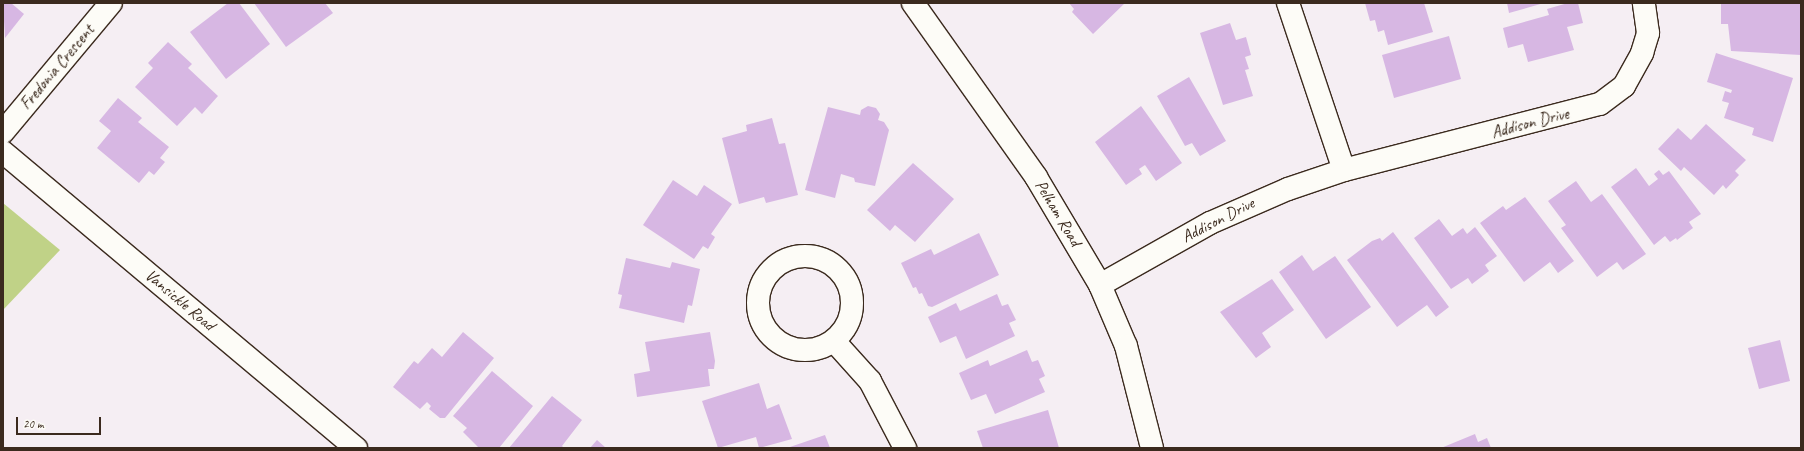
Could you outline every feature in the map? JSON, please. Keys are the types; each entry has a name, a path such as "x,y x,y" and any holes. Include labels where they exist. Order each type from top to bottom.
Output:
{"street":[{"name":"Fredonia Crescent","path":"3,132 111,3"},
{"name":"Pelham Road","path":"913,3 1036,177 1100,285 1126,346 1152,448"},
{"path":"1288,3 1344,170"},
{"name":"Addison Drive","path":"1100,285 1235,210 1344,170 1600,104 1624,86 1642,53 1648,33 1644,3"},
{"name":"Vansickle Road","path":"3,152 356,448"},
{"path":"801,256 830,263 842,273 849,286 850,316 834,341 821,348 792,349 768,333 760,321 758,300 764,279 774,267 801,256"},
{"path":"834,341 870,381 905,448"}],"green space":[{"path":"3,203 60,250 3,310"}],"building":[{"path":"3,3 11,3 24,14 5,38"},
{"path":"228,3 239,3 270,44 226,79 190,32"},
{"path":"254,3 325,3 333,13 286,47"},
{"path":"1069,3 1125,3 1093,34 1072,12 1074,9"},
{"path":"1365,3 1424,3 1433,32 1388,45 1384,30 1378,32 1375,20 1370,21"},
{"path":"1507,3 1544,3 1509,13"},
{"path":"1568,3 1578,3 1583,23 1567,27 1574,50 1528,62 1523,44 1508,48 1503,28 1549,15 1547,9"},
{"path":"1721,3 1800,3 1801,55 1731,51 1728,24 1721,24"},
{"path":"1230,23 1236,40 1246,37 1251,55 1245,57 1249,69 1245,70 1253,96 1223,105 1200,33"},
{"path":"1449,36 1461,79 1394,98 1382,55"},
{"path":"168,42 192,64 188,68 218,96 202,114 195,107 177,126 135,87 153,68 148,63"},
{"path":"1716,53 1793,78 1773,142 1752,135 1754,128 1724,118 1729,103 1722,101 1725,91 1731,93 1732,90 1707,82"},
{"path":"1189,77 1226,141 1200,156 1192,143 1185,146 1157,96"},
{"path":"118,98 142,118 138,122 169,147 160,158 165,162 154,175 149,171 139,183 97,148 111,131 99,121"},
{"path":"868,106 876,108 880,114 878,120 884,122 889,130 875,186 855,182 854,178 841,174 835,198 805,190 828,107 860,115 861,110"},
{"path":"1141,106 1182,163 1156,181 1145,165 1139,169 1142,174 1126,185 1095,142"},
{"path":"772,118 779,144 785,143 798,195 766,203 764,197 739,204 722,138 747,131 746,125"},
{"path":"1706,124 1746,160 1735,171 1739,175 1726,189 1723,185 1714,195 1684,167 1681,171 1658,149 1678,128 1691,140"},
{"path":"913,163 954,199 915,242 895,225 890,231 867,210"},
{"path":"1636,168 1649,186 1658,179 1654,174 1659,170 1663,175 1669,171 1701,214 1689,222 1693,228 1677,240 1676,238 1670,242 1665,236 1654,245 1611,187"},
{"path":"673,180 697,196 704,185 732,204 711,234 715,237 708,249 703,246 694,259 643,225"},
{"path":"1576,181 1591,202 1602,194 1646,254 1623,270 1617,262 1597,277 1561,228 1566,225 1548,201"},
{"path":"1525,197 1574,261 1558,273 1550,262 1524,282 1480,223 1503,206 1506,210"},
{"path":"1439,219 1452,236 1463,228 1467,234 1475,227 1497,256 1485,265 1489,271 1472,284 1468,278 1451,289 1414,238"},
{"path":"1393,232 1449,307 1436,317 1427,305 1397,327 1347,260 1372,241 1380,238 1382,241"},
{"path":"979,233 999,275 932,307 928,306 922,293 919,294 916,287 913,288 901,263 931,249 934,255"},
{"path":"1302,255 1313,271 1335,256 1371,307 1326,339 1279,272"},
{"path":"626,258 670,268 672,262 700,269 692,306 688,305 684,323 619,308 622,295 618,294"},
{"path":"1272,279 1294,310 1262,333 1271,347 1256,358 1220,312"},
{"path":"997,294 1002,306 1008,304 1016,320 1009,323 1015,336 966,359 956,336 940,343 928,317 956,303 960,311"},
{"path":"463,332 494,358 445,418 440,418 429,409 431,406 427,402 420,409 393,387 414,361 418,364 432,348 442,357"},
{"path":"710,332 715,361 714,369 708,369 710,386 637,397 634,374 650,371 645,342"},
{"path":"1780,340 1790,381 1759,389 1748,348"},
{"path":"1027,350 1032,362 1038,360 1045,376 1039,379 1045,392 995,414 986,394 971,400 959,373 988,360 990,366"},
{"path":"492,371 533,406 499,448 479,448 463,432 467,428 453,416"},
{"path":"759,383 767,409 779,404 792,439 759,448 756,437 718,448 702,401"},
{"path":"552,396 582,420 562,446 564,448 509,448"},
{"path":"1048,410 1059,448 983,448 977,431"},
{"path":"1475,434 1478,442 1487,438 1491,448 1441,448"},
{"path":"825,435 830,448 787,448"},
{"path":"597,440 606,448 590,448"}]}
